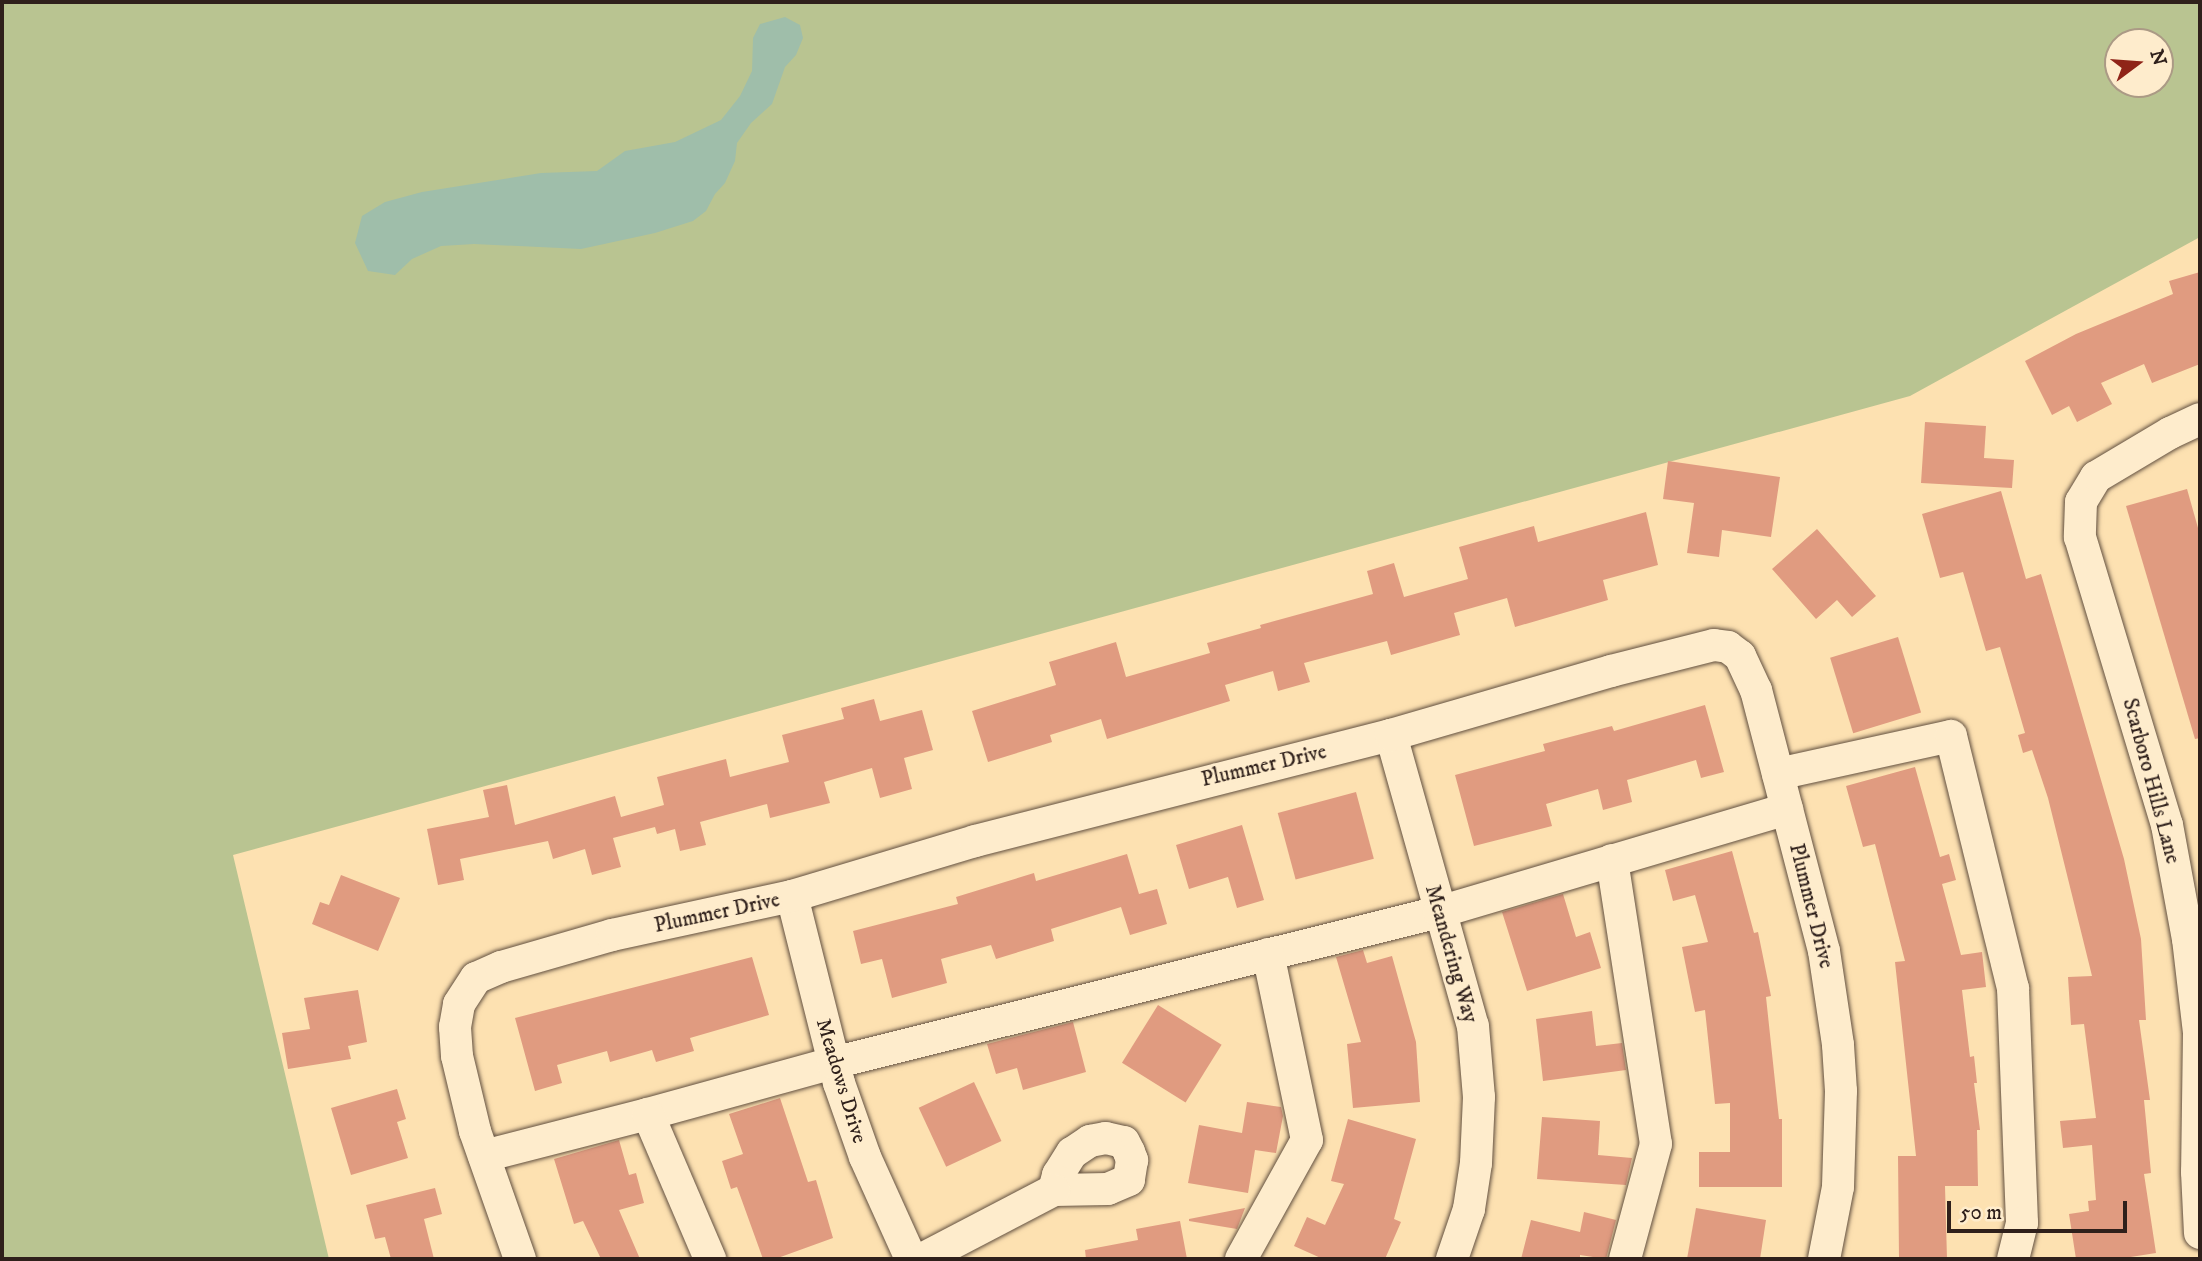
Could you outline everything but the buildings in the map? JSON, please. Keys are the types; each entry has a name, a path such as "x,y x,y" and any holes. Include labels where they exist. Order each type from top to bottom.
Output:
{"street":[{"name":"Scarboro Hills Lane","path":"2200,419 2170,433 2096,477 2081,502 2080,537 2167,825 2188,939 2199,1033 2197,1172 2200,1233"},
{"name":"Plummer Drive","path":"520,1259 484,1156 457,1056 455,1027 459,1004 476,978 501,967 612,935 792,896 1173,788 1391,735 1611,671 1714,645 1728,647 1741,656 1756,690 1824,951 1838,1045 1841,1091 1838,1187 1824,1259"},
{"name":"Meandering Way","path":"1391,735 1439,912 1471,1016 1479,1097 1469,1209 1452,1259"},
{"path":"1778,774 1951,736 2013,988 2022,1223 2013,1259"},
{"path":"484,1156 833,1063 1439,912 1787,809"},
{"path":"1612,860 1657,1144 1625,1259"},
{"name":"Meadows Drive","path":"792,896 833,1063 865,1157 911,1259"},
{"path":"1241,1259 1307,1140 1268,954"},
{"path":"648,1114 710,1259"},
{"path":"922,1259 1054,1190"}],"green space":[{"path":"2,2 2200,2 2200,237 1910,396 233,855 329,1259 2,1259"}],"shaded area":[{"path":"785,17 800,25 803,38 796,55 785,67 772,104 751,123 737,143 735,161 725,183 706,211 693,221 655,233 581,249 474,244 441,246 412,259 395,275 368,271 355,243 362,216 385,202 422,192 541,173 597,171 625,151 675,142 721,120 740,96 752,71 753,38 760,24"}]}
